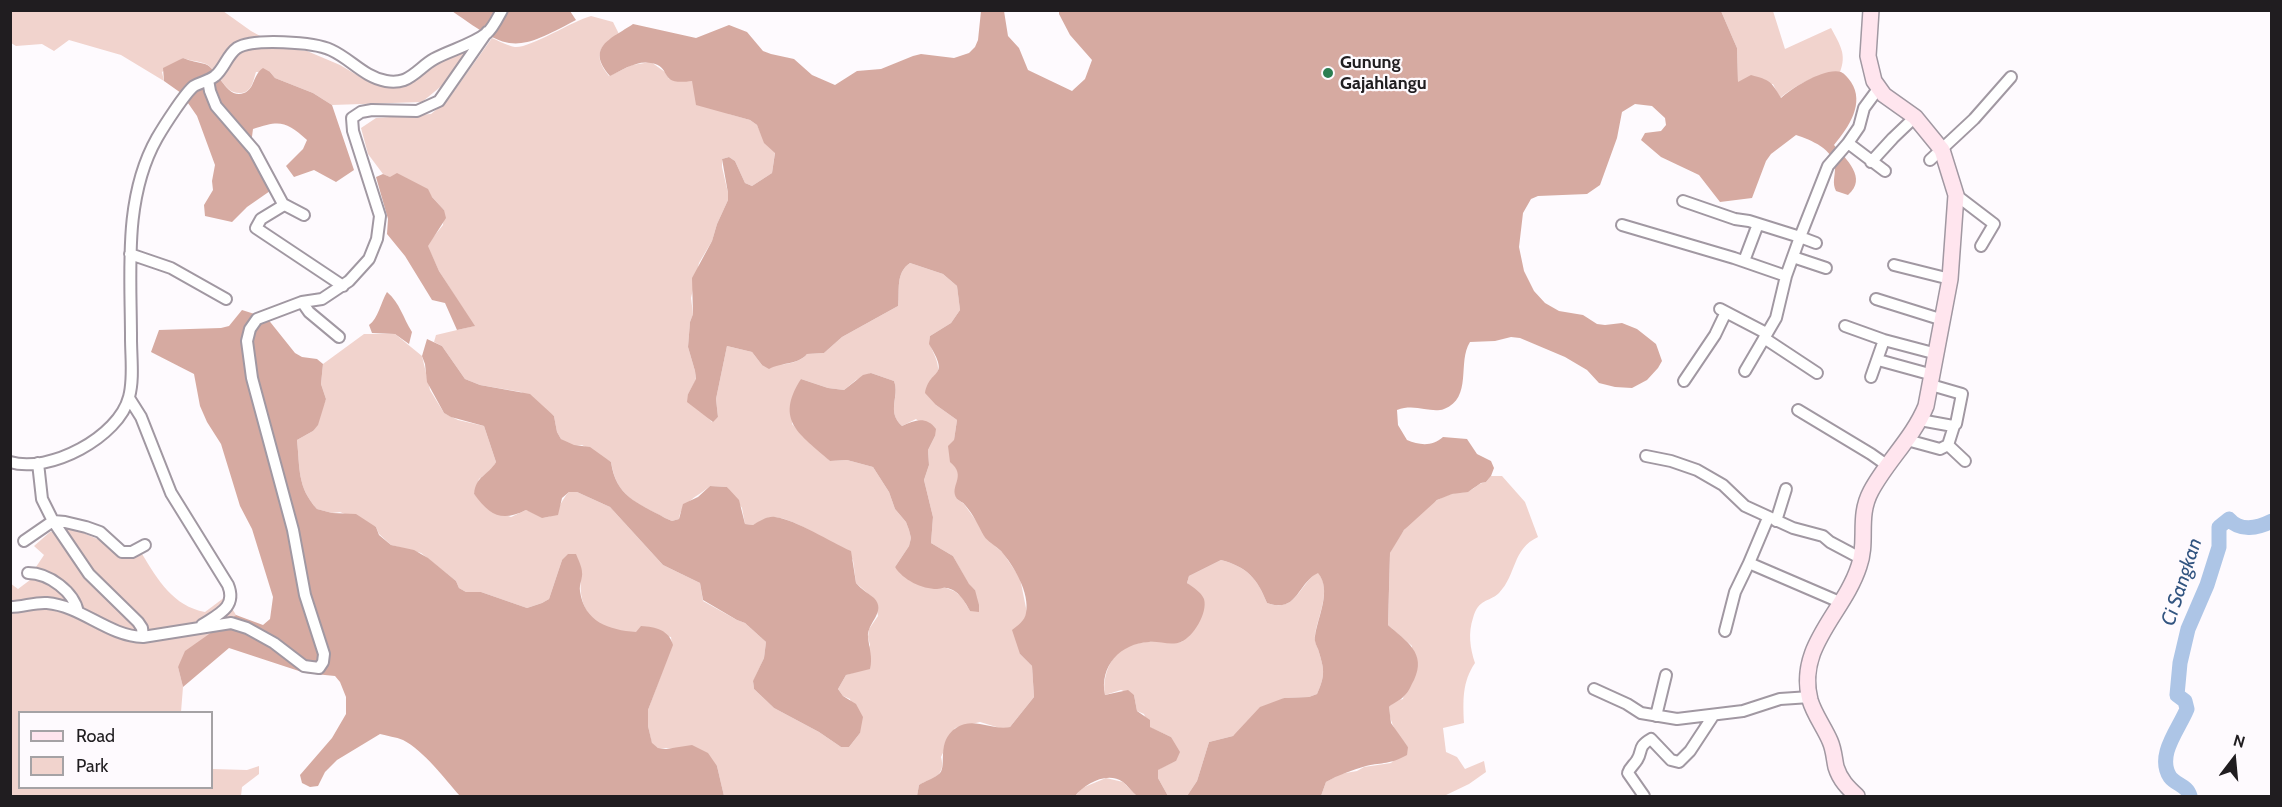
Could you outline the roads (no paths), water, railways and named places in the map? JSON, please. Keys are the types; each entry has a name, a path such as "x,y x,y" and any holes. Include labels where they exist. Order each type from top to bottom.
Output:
{"street":[{"path":"10,608 48,603 78,612 130,637 231,623 256,633 304,666 319,668 324,654 305,595 293,530 246,349 250,328 257,318 302,302 322,299 357,275 369,259 380,226 380,216 353,131 352,118 361,112 372,110 417,111 439,101 502,10"},
{"path":"1857,796 1841,778 1833,749 1810,698 1810,670 1815,646 1842,603 1862,559 1862,519 1871,491 1920,420 1932,380 1950,279 1956,195 1942,150 1915,117 1878,89 1869,65 1871,10"},
{"path":"10,462 23,465 65,457 91,443 115,422 129,398 132,363 130,254 136,202 152,149 190,91 219,72 230,54 242,46 258,43 303,43 332,50 376,78 399,81 411,77 432,60 488,32"},
{"path":"1930,160 1990,102 2011,77"},
{"path":"208,80 216,106 254,150 284,205 304,215"},
{"path":"1745,371 1776,318 1786,276 1828,166 1859,127 1864,108 1878,89"},
{"path":"1871,162 1915,117"},
{"path":"1848,143 1885,171"},
{"path":"1956,195 1994,224 1981,246"},
{"path":"1683,201 1816,243"},
{"path":"284,205 261,219 256,228 343,286"},
{"path":"1744,261 1758,224"},
{"path":"1622,225 1744,261 1786,276"},
{"path":"130,254 171,268 226,299"},
{"path":"1793,257 1826,268"},
{"path":"1894,265 1950,279"},
{"path":"1876,299 1943,320"},
{"path":"302,302 309,312 339,337"},
{"path":"1683,381 1715,335 1723,310 1765,335 1817,373"},
{"path":"1845,326 1884,340 1937,354"},
{"path":"1872,377 1884,340"},
{"path":"1882,361 1932,380 1962,396 1948,445"},
{"path":"129,398 141,417 171,493 232,594 225,610 197,628"},
{"path":"1798,410 1888,466"},
{"path":"1920,420 1954,426"},
{"path":"1907,440 1937,449 1948,445"},
{"path":"1948,445 1965,461"},
{"path":"1646,456 1697,470 1723,485 1745,506 1772,519 1823,536 1862,559"},
{"path":"38,463 42,500 53,521 89,573 138,622 142,628 143,637"},
{"path":"1725,631 1735,592 1786,489"},
{"path":"24,541 53,521 73,523 100,532 120,551 126,553 145,545"},
{"path":"1749,563 1842,603"},
{"path":"28,573 44,575 57,584 76,604 78,612"},
{"path":"1656,716 1666,675"},
{"path":"1594,689 1641,713 1677,719 1743,711 1780,699 1810,698"},
{"path":"1644,796 1640,787 1629,776 1628,771 1637,760 1639,751 1645,743 1650,740 1671,760 1678,762 1690,751 1713,716"}],"waterway":[{"name":"Ci Sangkan","path":"2190,796 2189,792 2170,777 2166,769 2170,742 2187,709 2185,701 2177,695 2180,663 2188,629 2207,585 2219,547 2219,527 2229,519 2238,526 2249,528 2272,521"}],"place":[{"name":"Gunung Gajahlangu","path":"1328,73"}]}
